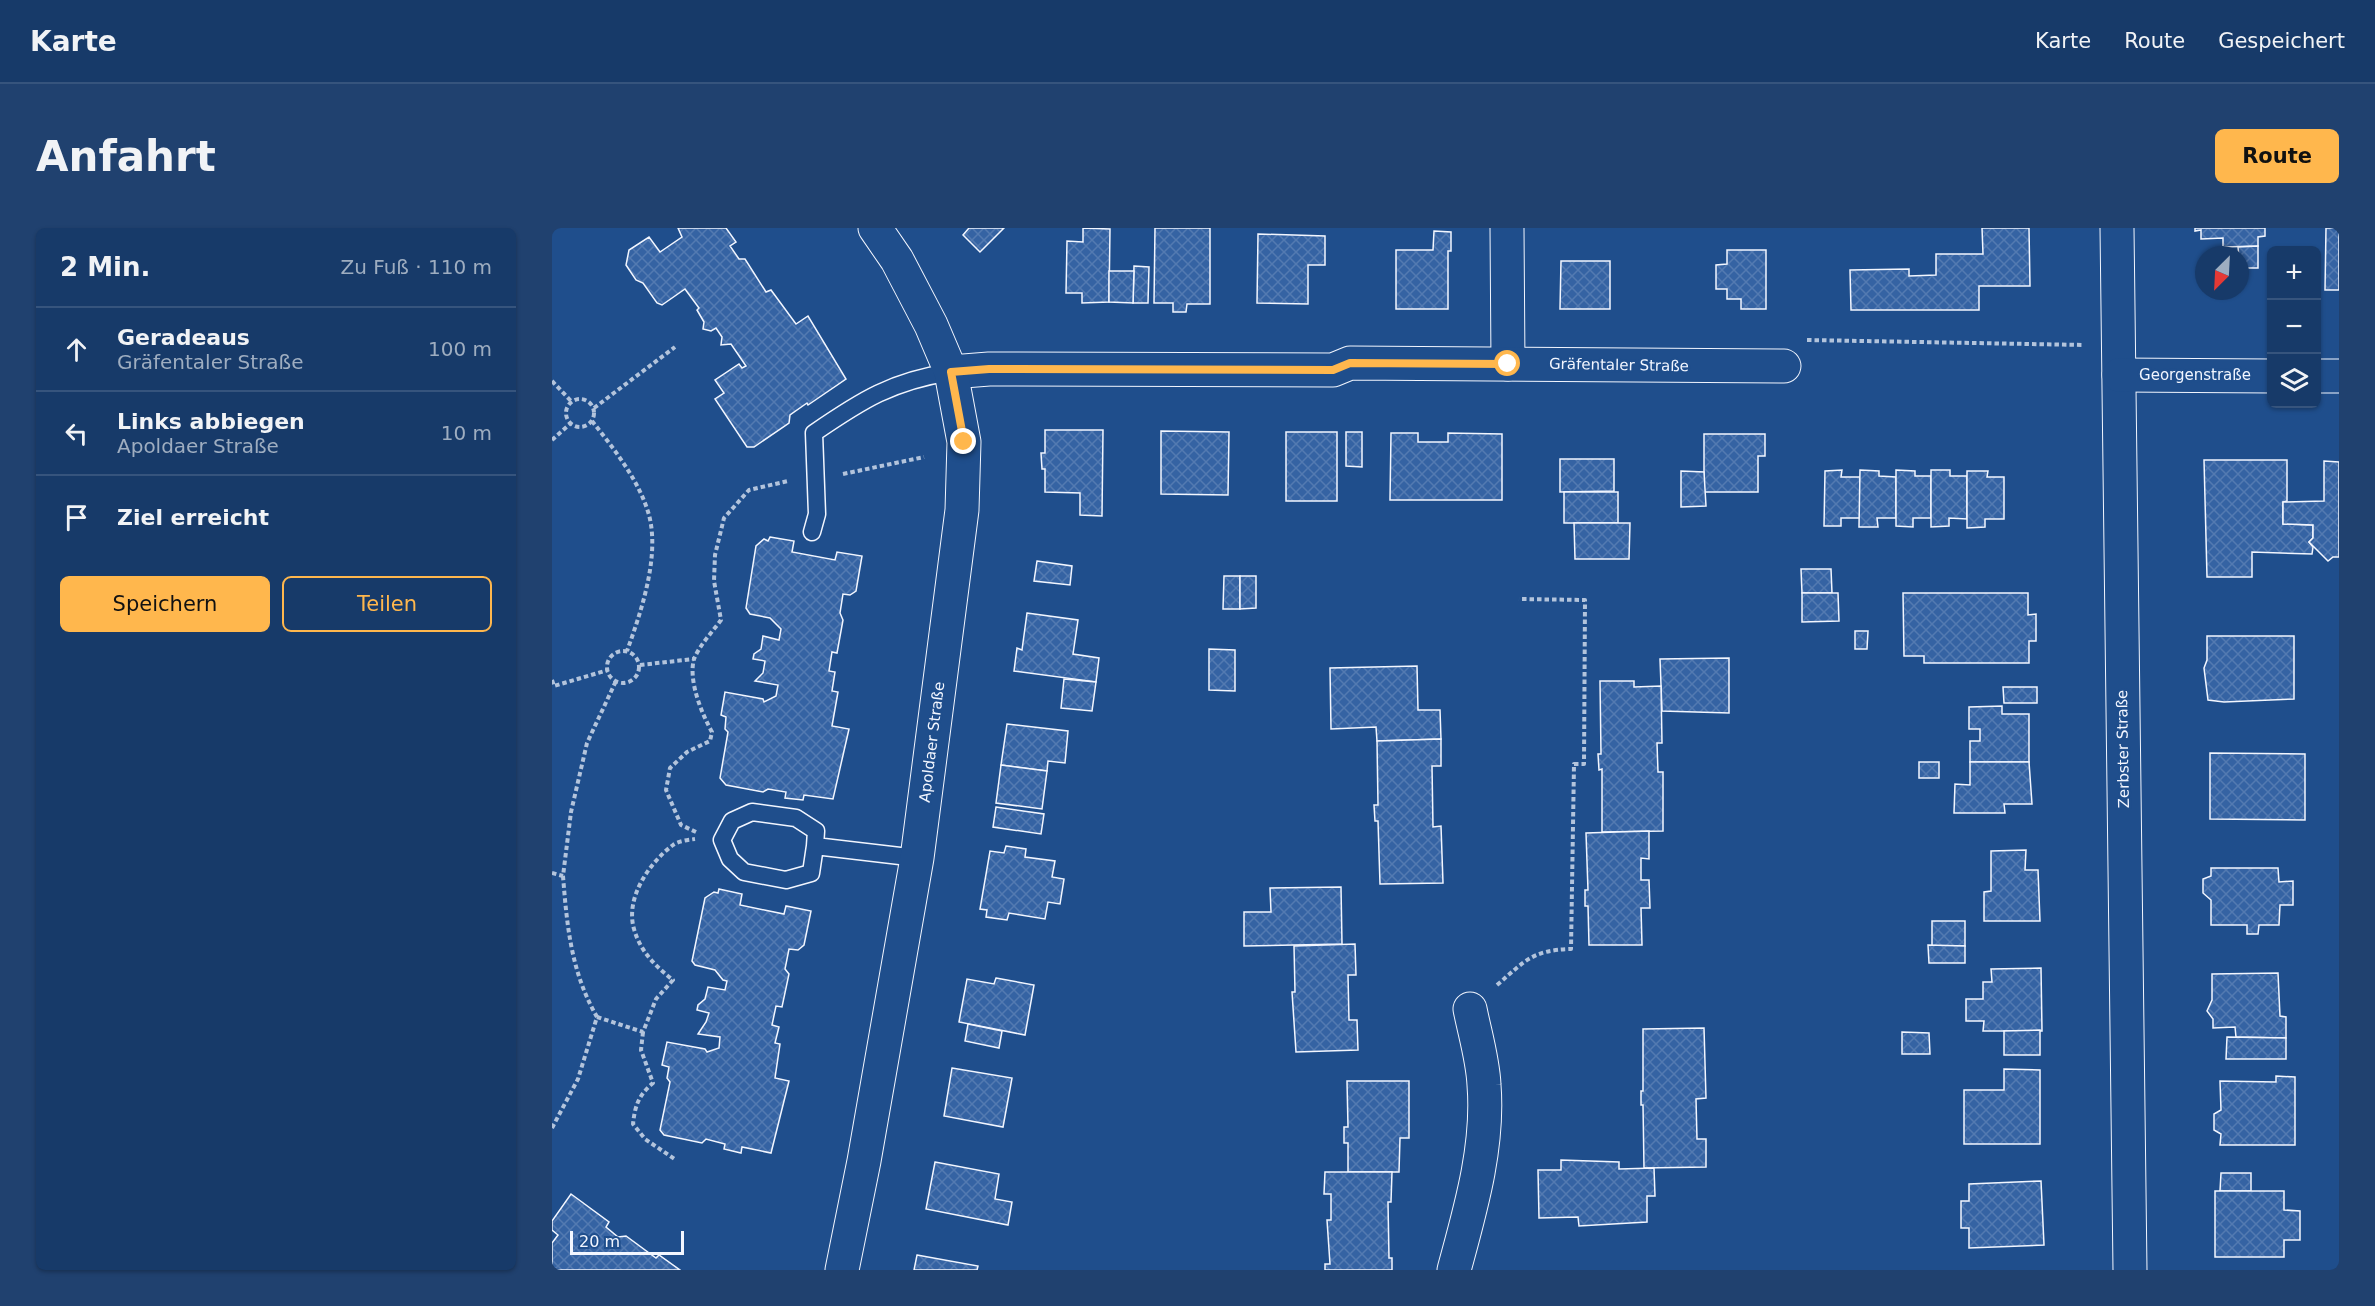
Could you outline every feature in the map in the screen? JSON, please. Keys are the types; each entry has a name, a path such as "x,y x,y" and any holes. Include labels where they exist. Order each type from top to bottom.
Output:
{"street":[{"name":"Apoldaer Straße","path":"842,1270 866,1150 917,858 962,510 964,442 951,372 931,325 897,260 875,228"},
{"path":"1507,228 1508,364"},
{"name":"Zerbster Straße","path":"2116,228 2130,1270"},
{"name":"Gräfentaler Straße","path":"951,372 989,369 1333,370 1350,363 1784,366"},
{"name":"Georgenstraße","path":"2119,375 2267,376"},
{"path":"2321,376 2339,376"},
{"path":"1454,1270 1480,1160 1485,1116 1484,1084 1470,1009"}],"lane":[{"path":"812,532 817,514 814,433 859,402 904,382 951,372"},
{"path":"752,812 796,818 816,831 815,846 810,873 786,880 744,872 730,859 722,840 732,821 752,812"},
{"path":"815,846 917,858"}],"path":[{"path":"1804,341 1810,338 2085,345"},
{"path":"627,651 644,603 651,561 649,516 626,465 592,421 594,408 675,347"},
{"path":"552,381 572,402"},
{"path":"572,402 584,400 594,408"},
{"path":"572,402 566,415 571,423 582,427 592,421"},
{"path":"552,440 571,423"},
{"path":"1470,1009 1532,955 1552,950 1571,949 1574,764 1584,764 1585,600 1519,599"},
{"path":"676,1160 645,1140 633,1124 634,1107 642,1093 653,1083 641,1050 643,1032 656,999 673,980 646,955 633,928 635,899 647,871 675,843 705,837 681,825 666,790 670,768 687,752 710,741 712,732 702,715 694,678 694,659 721,620"},
{"path":"608,670 612,655 627,651 635,656 640,665 638,675 630,681 616,681"},
{"path":"640,665 694,659"},
{"path":"608,670 616,681"},
{"path":"552,680 553,686 608,670"},
{"path":"616,681 587,743 572,812 562,876 568,937 583,992 597,1017 643,1032"},
{"path":"552,873 562,876"},
{"path":"552,1128 578,1079 597,1017"}],"building":[{"path":"678,228 726,228 736,242 730,246 739,259 745,259 766,292 771,290 796,324 808,316 846,379 790,415 789,423 754,447 747,447 715,399 724,393 715,380 739,364 742,368 746,366 731,344 721,345 722,337 716,328 711,331 703,329 704,322 697,310 699,308 685,289 662,305 657,303 626,265 629,250 649,237 660,252 682,237"},
{"path":"969,228 1004,228 980,252 963,235"},
{"path":"1083,228 1110,229 1109,302 1082,303 1082,293 1066,293 1067,241 1083,242"},
{"path":"1155,228 1210,228 1210,304 1187,304 1186,312 1173,312 1173,303 1154,303"},
{"path":"1982,228 2029,228 2030,286 1979,286 1979,310 1851,310 1850,270 1909,269 1909,276 1936,275 1936,254 1983,254"},
{"path":"2195,228 2265,228 2265,236 2258,237 2258,246 2223,246 2223,238 2201,239 2201,230 2195,231"},
{"path":"2326,228 2339,228 2339,290 2325,290"},
{"path":"1434,231 1451,232 1451,251 1448,251 1448,309 1396,309 1396,250 1433,250"},
{"path":"1258,234 1325,236 1325,265 1308,265 1308,304 1257,303"},
{"path":"2249,246 2258,246 2258,268 2249,268"},
{"path":"1727,250 1766,250 1766,309 1741,309 1741,299 1727,299 1727,289 1716,289 1716,265 1727,264"},
{"path":"1561,261 1610,261 1610,309 1560,309"},
{"path":"1134,266 1149,267 1148,303 1133,303"},
{"path":"1109,271 1134,271 1133,303 1109,302"},
{"path":"1045,430 1103,430 1102,516 1080,515 1080,493 1045,492 1045,469 1042,469 1041,453 1045,453"},
{"path":"1161,431 1229,432 1228,495 1161,494"},
{"path":"1286,432 1337,432 1337,501 1286,501"},
{"path":"1346,432 1362,432 1362,467 1346,466"},
{"path":"1391,433 1418,433 1418,442 1448,442 1448,433 1502,434 1502,500 1390,500"},
{"path":"1704,434 1765,434 1765,456 1758,456 1758,492 1704,492"},
{"path":"1560,459 1614,459 1614,491 1560,492"},
{"path":"2204,460 2287,460 2287,501 2283,502 2283,524 2313,525 2313,538 2309,542 2313,547 2312,554 2252,552 2252,577 2207,577"},
{"path":"2324,461 2339,462 2339,557 2333,557 2328,561 2309,542 2313,538 2313,525 2283,524 2283,502 2324,501"},
{"path":"1842,470 1841,477 1860,477 1860,518 1841,518 1841,526 1824,526 1825,471"},
{"path":"1860,470 1879,471 1879,476 1896,477 1896,518 1877,518 1878,527 1859,527"},
{"path":"1896,470 1915,471 1915,476 1931,476 1931,518 1913,518 1913,527 1896,526"},
{"path":"1931,470 1950,470 1950,476 1967,476 1967,519 1949,518 1949,526 1931,527"},
{"path":"1681,471 1704,472 1706,506 1681,507"},
{"path":"1967,471 1988,471 1987,477 2004,477 2004,519 1985,519 1985,527 1967,528"},
{"path":"1564,492 1618,492 1618,523 1564,523"},
{"path":"1574,523 1630,523 1629,559 1575,559"},
{"path":"770,537 794,541 792,552 835,560 837,552 862,556 856,591 850,595 843,594 840,613 843,620 837,653 832,652 829,671 835,672 832,691 838,692 832,726 849,729 833,799 804,795 803,800 785,798 786,792 768,789 763,792 726,785 720,778 728,732 725,729 726,717 721,715 725,692 763,699 764,702 776,696 778,685 755,681 763,673 765,661 753,659 754,654 761,649 763,636 779,640 781,629 770,618 750,614 746,608 756,546 764,539 768,541"},
{"path":"1037,561 1072,566 1070,585 1034,581"},
{"path":"1801,569 1831,569 1832,593 1802,593"},
{"path":"1224,576 1240,576 1240,609 1223,609"},
{"path":"1240,576 1256,576 1256,608 1240,609"},
{"path":"1802,593 1838,593 1839,621 1802,622"},
{"path":"1903,593 2028,593 2028,615 2036,614 2036,641 2029,641 2029,663 1924,663 1924,656 1904,656"},
{"path":"1027,613 1078,620 1073,654 1099,658 1096,682 1014,671 1017,648 1022,650"},
{"path":"1855,631 1868,631 1867,649 1855,649"},
{"path":"2207,636 2294,636 2294,699 2224,702 2208,700 2204,668 2207,660"},
{"path":"1209,649 1235,650 1235,691 1209,690"},
{"path":"1729,658 1729,713 1662,711 1660,659"},
{"path":"1417,666 1418,710 1440,710 1441,739 1377,741 1376,727 1331,729 1330,668"},
{"path":"1064,679 1096,682 1092,711 1061,708"},
{"path":"1600,681 1634,681 1634,687 1661,686 1662,743 1657,743 1658,772 1663,772 1663,831 1602,832 1602,769 1599,770 1598,754 1601,754"},
{"path":"2003,687 2037,687 2037,703 2004,703"},
{"path":"2002,706 2002,714 2029,714 2029,762 1970,762 1970,741 1980,741 1980,729 1969,729 1969,707"},
{"path":"1007,724 1068,731 1065,763 1048,761 1047,771 1001,765"},
{"path":"1441,739 1441,766 1432,766 1433,827 1441,826 1443,883 1380,884 1378,821 1375,821 1374,805 1378,805 1377,741"},
{"path":"2210,753 2305,754 2305,820 2210,819"},
{"path":"1919,762 1939,762 1939,778 1919,778"},
{"path":"1970,762 2029,762 2032,804 2004,804 2005,813 1954,813 1955,784 1970,785"},
{"path":"1001,765 1047,771 1042,809 996,803"},
{"path":"996,807 1044,814 1041,834 993,827"},
{"path":"1649,831 1649,859 1641,858 1641,880 1649,880 1650,908 1641,908 1642,945 1589,945 1588,906 1585,906 1585,890 1588,890 1586,833"},
{"path":"1006,846 1026,849 1025,857 1055,861 1052,877 1064,879 1060,904 1048,902 1045,919 1009,913 1007,920 986,917 987,910 980,909 990,851 1004,853"},
{"path":"2026,850 2025,870 2038,870 2040,921 1984,921 1984,892 1991,891 1991,851"},
{"path":"2211,868 2278,868 2279,882 2293,881 2293,905 2280,905 2279,925 2259,925 2258,934 2247,934 2247,925 2211,925 2211,900 2203,893 2203,879 2211,876"},
{"path":"1341,887 1342,944 1244,946 1244,912 1271,912 1270,888"},
{"path":"719,889 742,894 740,905 784,914 786,906 811,911 804,945 798,950 789,949 785,969 789,974 782,1007 776,1006 772,1025 779,1027 775,1043 780,1044 775,1078 789,1081 771,1153 742,1147 741,1153 724,1149 725,1144 706,1139 702,1143 664,1135 660,1130 670,1082 667,1078 669,1067 662,1065 667,1042 705,1049 707,1052 719,1048 720,1037 698,1034 709,1013 697,1010 698,1005 705,999 708,987 725,990 727,981 723,980 715,970 695,965 692,961 705,898 714,892 718,893"},
{"path":"1932,921 1965,921 1965,946 1932,946"},
{"path":"1355,944 1356,975 1348,975 1349,1020 1357,1020 1358,1050 1296,1052 1292,992 1295,992 1294,946"},
{"path":"1928,945 1965,946 1965,963 1929,963"},
{"path":"2041,968 2042,1031 1983,1031 1984,1021 1966,1021 1966,999 1983,999 1983,982 1992,982 1991,969"},
{"path":"2278,973 2280,1016 2286,1017 2286,1038 2236,1037 2235,1027 2213,1028 2213,1019 2207,1011 2212,1000 2212,974"},
{"path":"996,978 1034,985 1025,1035 959,1022 967,979 994,984"},
{"path":"968,1024 1002,1031 999,1048 965,1041"},
{"path":"1704,1028 1706,1098 1696,1099 1697,1139 1706,1139 1706,1167 1644,1168 1643,1105 1641,1105 1643,1029"},
{"path":"2040,1030 2040,1055 2004,1055 2004,1031"},
{"path":"1902,1032 1929,1033 1930,1054 1902,1054"},
{"path":"2227,1037 2286,1038 2286,1059 2226,1059"},
{"path":"952,1068 1012,1078 1003,1127 944,1116"},
{"path":"2004,1069 2040,1070 2040,1144 1964,1144 1964,1090 2004,1090"},
{"path":"2276,1076 2295,1077 2295,1145 2220,1145 2221,1134 2214,1130 2214,1114 2221,1110 2220,1081 2276,1082"},
{"path":"1347,1081 1409,1081 1409,1138 1400,1138 1399,1172 1348,1172 1348,1143 1344,1143 1344,1127 1348,1127"},
{"path":"1561,1160 1619,1162 1619,1169 1654,1168 1655,1196 1647,1196 1647,1222 1579,1226 1578,1217 1539,1218 1538,1170 1561,1170"},
{"path":"935,1162 999,1174 995,1199 1012,1202 1008,1225 926,1209"},
{"path":"1325,1172 1392,1172 1391,1202 1388,1202 1389,1258 1392,1258 1392,1270 1325,1270 1325,1264 1330,1264 1327,1220 1331,1220 1331,1194 1324,1194"},
{"path":"2221,1173 2251,1173 2251,1191 2220,1191"},
{"path":"2041,1181 2044,1245 1969,1248 1969,1228 1961,1228 1961,1201 1969,1201 1969,1184"},
{"path":"2215,1191 2284,1191 2284,1210 2300,1211 2300,1240 2284,1240 2284,1257 2215,1257"},
{"path":"571,1194 609,1222 606,1227 618,1237 626,1236 656,1258 659,1255 680,1270 552,1270 552,1243 558,1235 552,1230 552,1221"},
{"path":"917,1255 978,1266 977,1270 914,1270"}],"route":[{"path":"964,442 951,372 989,369 1333,370 1350,363 1508,364"}]}
